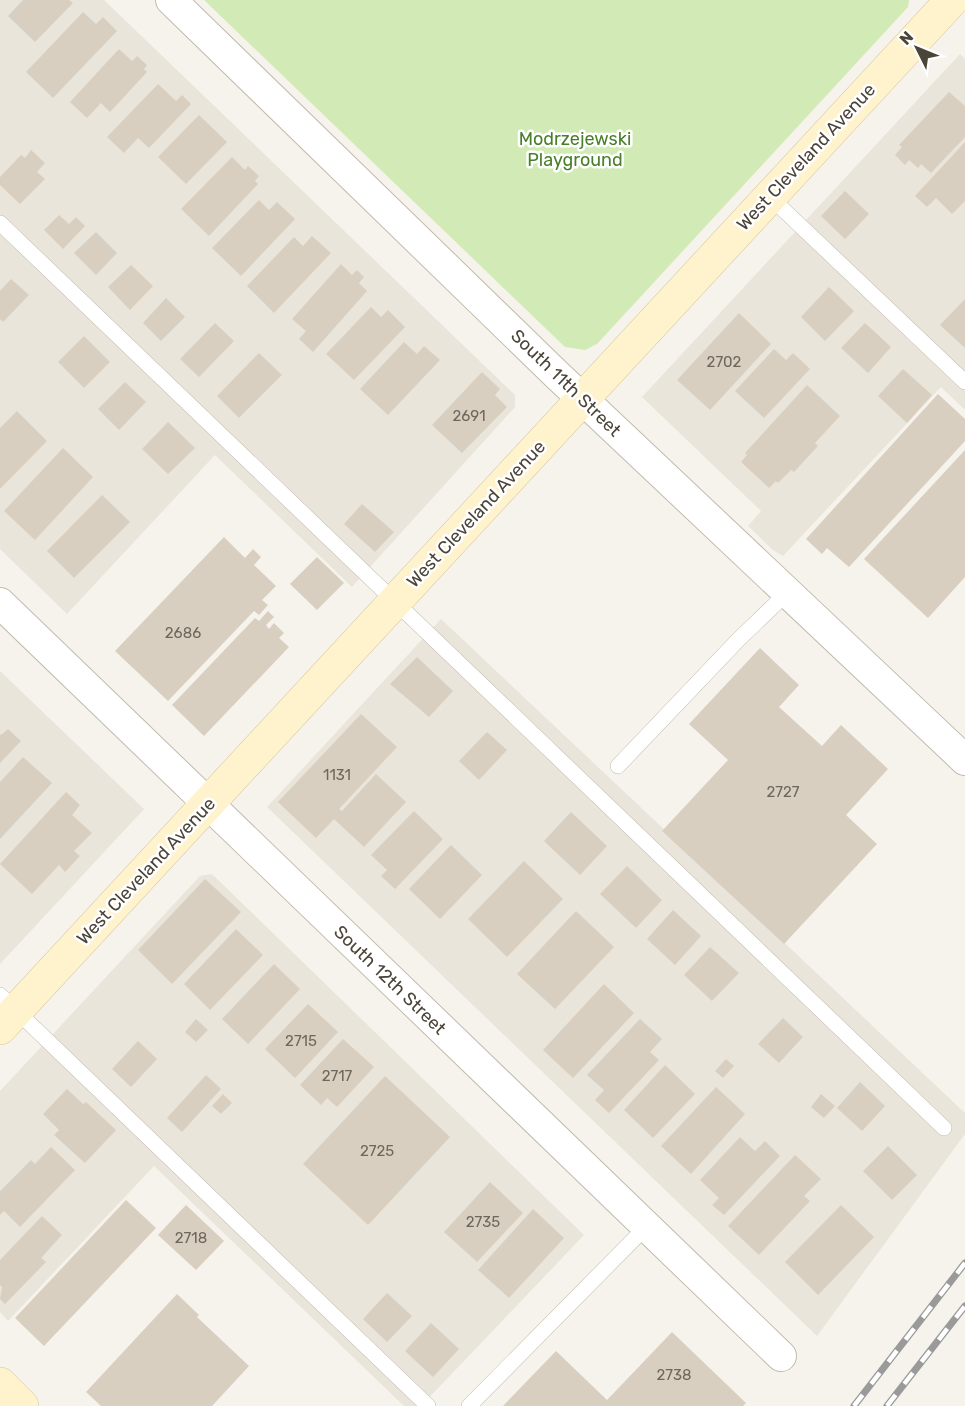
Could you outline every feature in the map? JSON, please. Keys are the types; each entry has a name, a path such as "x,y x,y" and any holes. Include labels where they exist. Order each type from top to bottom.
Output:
{"street":[{"name":"South 11th Street","path":"171,0 582,399 965,760"},
{"name":"West Cleveland Avenue","path":"5,1011 207,804 952,0"},
{"name":"South 12th Street","path":"0,603 781,1356"}],"lane":[{"path":"770,197 965,382"},
{"path":"0,223 944,1128"},
{"path":"618,766 739,639 788,592"},
{"path":"5,1011 428,1406"},
{"path":"469,1406 646,1227"}],"shaded area":[{"path":"0,0 104,0 515,395 515,407 352,587 215,455 67,614 0,549"},
{"path":"960,54 965,59 965,410 941,387 783,556 773,550 748,526 761,511 642,397"},
{"path":"441,619 965,1113 965,1134 817,1336 267,807"},
{"path":"0,671 144,809 0,964"},
{"path":"212,874 584,1235 421,1406 404,1406 154,1166 8,1321 0,1312 0,1091 200,876"}],"green space":[{"name":"Modrzejewski Playground","path":"204,0 909,0 908,7 597,344 585,350 565,347"}],"building":[{"path":"23,0 69,0 73,3 35,42 8,16"},
{"path":"83,12 96,24 103,17 117,31 53,98 26,72"},
{"path":"119,49 132,61 137,56 147,65 144,69 147,72 110,112 101,103 87,118 70,102"},
{"path":"158,84 176,101 182,95 191,104 149,148 138,138 124,153 107,137"},
{"path":"949,92 965,106 965,137 931,173 921,164 918,168 909,160 905,165 895,155 902,147 899,145"},
{"path":"199,115 227,142 186,184 158,157"},
{"path":"965,142 965,201 952,214 936,198 927,207 915,196"},
{"path":"31,150 45,163 37,172 45,179 20,204 0,185 0,177 21,155 25,158"},
{"path":"232,157 245,170 248,166 259,176 255,181 258,184 209,236 181,209"},
{"path":"845,191 869,214 845,239 821,216"},
{"path":"259,200 269,210 277,202 295,219 241,276 212,248"},
{"path":"59,215 69,224 76,217 85,226 63,249 44,230"},
{"path":"96,232 117,253 96,275 74,253"},
{"path":"312,236 331,253 274,313 247,286 294,237 303,246"},
{"path":"341,264 352,275 357,270 364,277 359,283 367,291 313,352 299,339 306,331 292,319"},
{"path":"131,265 153,286 130,310 108,287"},
{"path":"11,279 29,295 3,322 0,319 0,291"},
{"path":"829,287 854,311 825,341 801,317"},
{"path":"166,298 185,317 161,341 143,323"},
{"path":"965,299 965,348 940,325"},
{"path":"371,307 381,317 388,310 405,327 354,380 326,354"},
{"path":"739,313 771,344 710,410 677,380"},
{"path":"215,323 234,341 199,377 180,359"},
{"path":"865,323 891,347 868,373 841,348"},
{"path":"84,336 110,362 84,388 58,362"},
{"path":"404,342 417,354 424,346 440,360 388,415 360,389"},
{"path":"774,349 786,360 793,353 810,369 764,418 735,391"},
{"path":"259,353 282,375 239,418 217,396"},
{"path":"903,369 932,395 907,423 878,396"},
{"path":"482,372 500,389 495,395 507,407 462,453 432,425"},
{"path":"125,382 146,402 119,430 98,409"},
{"path":"807,385 840,416 815,443 818,446 794,472 791,470 778,483 776,481 769,488 741,462 747,455 745,453"},
{"path":"938,394 965,419 965,441 849,567 827,548 822,554 806,539"},
{"path":"17,411 47,441 0,489 0,428"},
{"path":"168,422 195,448 168,474 142,449"},
{"path":"63,448 93,477 35,540 4,511"},
{"path":"965,450 965,577 928,618 864,559"},
{"path":"102,495 130,522 74,578 47,551"},
{"path":"362,504 394,532 375,552 344,524"},
{"path":"224,537 245,558 253,549 261,557 254,565 276,586 262,600 268,605 259,615 254,611 168,701 115,651"},
{"path":"317,557 344,583 317,610 290,584"},
{"path":"268,611 274,617 266,625 269,629 274,623 284,633 279,638 289,647 204,736 172,705 255,618 259,621"},
{"path":"760,648 799,685 779,707 822,746 841,725 888,769 846,815 877,844 784,944 662,831 728,760 689,724"},
{"path":"417,657 453,691 429,717 390,684"},
{"path":"361,714 397,747 339,809 342,811 376,774 406,802 364,847 334,819 316,838 278,802"},
{"path":"8,729 21,741 0,763 0,734"},
{"path":"487,732 507,750 479,780 459,761"},
{"path":"23,757 52,783 0,839 0,782"},
{"path":"66,792 80,805 72,815 92,833 74,851 80,856 65,872 59,865 32,894 0,864"},
{"path":"414,811 443,839 395,889 381,876 387,870 371,855"},
{"path":"571,812 607,846 580,875 544,841"},
{"path":"451,845 482,875 440,919 409,889"},
{"path":"524,861 563,899 507,957 468,919"},
{"path":"627,866 662,900 636,928 600,894"},
{"path":"205,879 241,912 172,984 138,950"},
{"path":"673,910 701,936 675,965 647,939"},
{"path":"576,911 614,947 555,1009 517,974"},
{"path":"236,929 263,955 210,1010 184,984"},
{"path":"710,947 739,973 712,1001 684,975"},
{"path":"274,964 300,989 248,1044 222,1019"},
{"path":"604,984 634,1013 573,1078 543,1050"},
{"path":"308,1004 338,1032 295,1078 265,1049"},
{"path":"783,1018 803,1037 779,1063 758,1044"},
{"path":"196,1019 208,1030 196,1042 185,1032"},
{"path":"640,1019 662,1039 650,1052 659,1060 609,1113 595,1100 604,1090 587,1075"},
{"path":"343,1039 374,1067 337,1107 327,1098 321,1105 300,1085"},
{"path":"138,1041 157,1059 131,1087 112,1069"},
{"path":"726,1059 734,1066 723,1078 715,1071"},
{"path":"665,1065 695,1094 653,1138 624,1110"},
{"path":"206,1075 221,1089 182,1132 167,1118"},
{"path":"385,1076 450,1137 368,1225 303,1164"},
{"path":"860,1082 885,1106 862,1131 837,1108"},
{"path":"716,1087 745,1114 691,1174 661,1146"},
{"path":"67,1089 83,1104 86,1102 116,1130 85,1163 54,1135 59,1130 43,1114"},
{"path":"223,1094 232,1103 221,1114 212,1106"},
{"path":"821,1094 835,1106 824,1118 811,1107"},
{"path":"740,1137 755,1151 765,1141 780,1156 724,1215 712,1205 719,1198 700,1180"},
{"path":"888,1146 917,1175 892,1200 863,1171"},
{"path":"51,1147 75,1170 20,1227 4,1211 0,1215 0,1191 31,1160 35,1164"},
{"path":"795,1155 821,1179 804,1196 810,1201 759,1255 728,1226"},
{"path":"490,1182 523,1213 477,1262 444,1232"},
{"path":"126,1200 156,1228 44,1346 15,1318"},
{"path":"186,1205 224,1241 196,1270 158,1235"},
{"path":"841,1205 874,1237 818,1295 785,1262"},
{"path":"533,1209 564,1238 509,1298 478,1270"},
{"path":"42,1216 62,1235 41,1258 46,1262 5,1304 0,1299 2,1287 0,1285 0,1260"},
{"path":"387,1293 412,1316 387,1342 363,1319"},
{"path":"177,1294 199,1315 197,1317 249,1366 212,1406 101,1406 86,1392"},
{"path":"431,1323 459,1349 433,1377 405,1351"},
{"path":"672,1332 746,1403 743,1406 503,1406 556,1351 607,1400"}],"railway":[{"path":"854,1406 965,1263"},
{"path":"887,1406 965,1306"}]}
